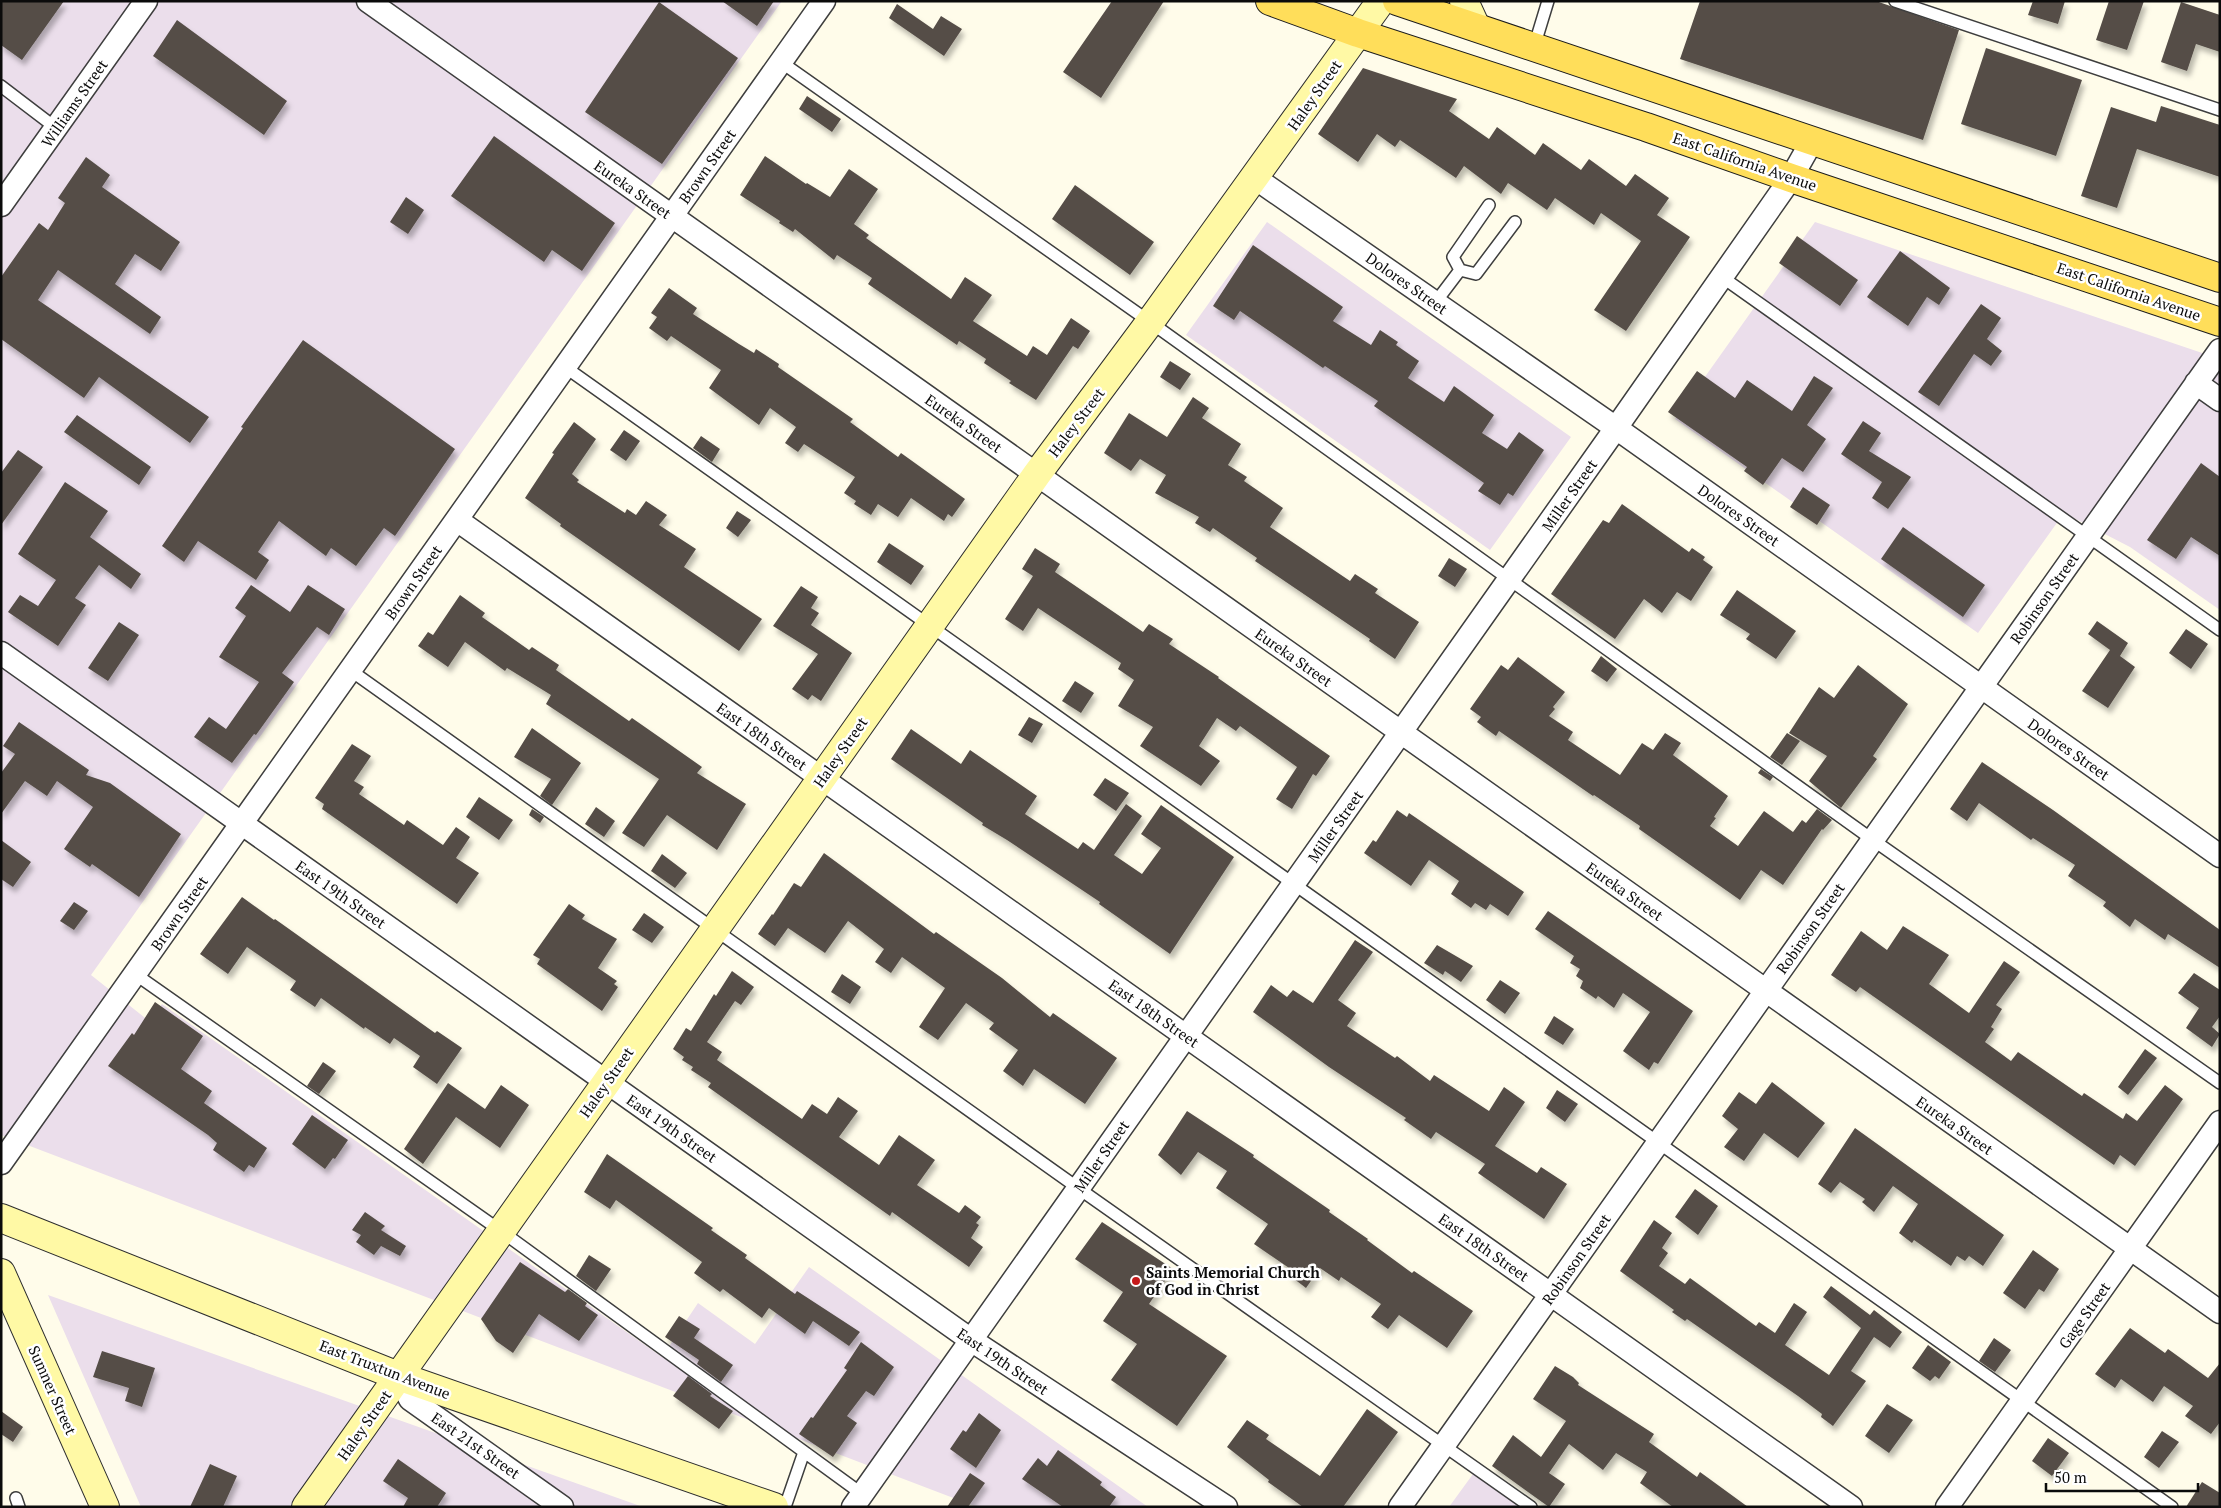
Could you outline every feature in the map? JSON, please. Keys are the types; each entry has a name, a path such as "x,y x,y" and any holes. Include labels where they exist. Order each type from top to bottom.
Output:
{"main road":[{"name":"East California Avenue","path":"1270,1 1358,33 1646,127 1791,178 2220,322"},
{"path":"1397,1 2220,278"}],"street":[{"name":"Williams Street","path":"1,205 146,1"},
{"name":"Eureka Street","path":"368,1 2220,1312"},
{"name":"Brown Street","path":"1,1163 824,1"},
{"name":"Haley Street","path":"306,1507 1036,474 1150,322 1381,1"},
{"path":"1464,1 1476,27"},
{"name":"Miller Street","path":"857,1500 1616,428 1791,178 1812,141"},
{"name":"Dolores Street","path":"1255,178 1616,428 2220,856"},
{"name":"Robinson Street","path":"1400,1507 2220,350"},
{"path":"2196,383 2220,400"},
{"name":"East 18th Street","path":"457,520 1851,1507"},
{"name":"East 19th Street","path":"1,653 971,1340 1226,1507"},
{"name":"Gage Street","path":"1948,1507 2220,1122"},
{"name":"East Truxtun Avenue","path":"1,1218 398,1376 774,1507"},
{"name":"Sumner Street","path":"1,1273 105,1507"},
{"name":"East 21st Street","path":"398,1376 410,1399 562,1507"}],"lane":[{"path":"1534,47 1548,1"},
{"path":"1895,1 2220,110"},
{"path":"781,62 1510,578 1872,840 2220,1083"},
{"path":"1,86 56,128"},
{"path":"1490,205 1453,258 1460,270 1476,274 1515,222"},
{"path":"1435,303 1460,270"},
{"path":"1722,277 2220,630"},
{"path":"565,367 2172,1507"},
{"path":"350,670 1078,1188 1531,1507"},
{"path":"135,974 501,1231 804,1452 857,1500"},
{"path":"785,1507 804,1452"}],"shaded area":[{"path":"1,1 782,1 91,975 149,1021 162,1004 662,1357 698,1303 755,1344 809,1267 1148,1507 977,1507 1,1135"},
{"path":"1267,222 1571,437 1490,550 1186,335"},
{"path":"1815,222 2220,359 2220,610 2130,547 2064,513 1978,633 1675,419"},
{"path":"48,1295 643,1507 141,1507"},
{"path":"1473,1474 1520,1507 1449,1507"}],"building":[{"path":"1,1 64,1 22,60 1,45"},
{"path":"722,1 774,1 757,26"},
{"path":"1112,1 1164,1 1101,98 1063,72"},
{"path":"1700,1 1876,1 1959,30 1923,140 1680,59"},
{"path":"2033,1 2065,1 2058,24 2028,15"},
{"path":"2109,1 2144,1 2127,50 2096,40"},
{"path":"659,2 738,58 662,164 585,112"},
{"path":"2181,2 2220,15 2220,52 2196,44 2187,71 2161,62"},
{"path":"897,4 933,29 941,16 962,29 944,56 889,18"},
{"path":"177,20 287,101 264,135 153,56"},
{"path":"1986,48 2082,80 2056,156 1961,124"},
{"path":"1363,68 1457,99 1449,111 1489,139 1497,127 1535,155 1543,143 1581,170 1589,159 1626,186 1635,174 1669,198 1657,215 1690,237 1626,331 1594,310 1641,241 1601,213 1594,225 1555,198 1547,210 1508,183 1501,194 1464,166 1456,178 1400,140 1395,147 1377,134 1358,162 1318,134"},
{"path":"807,96 841,119 832,132 799,109"},
{"path":"2161,106 2220,125 2220,177 2137,149 2117,208 2081,196 2111,107 2156,122"},
{"path":"494,136 615,223 582,271 552,250 544,262 451,196"},
{"path":"765,156 806,184 830,197 849,169 878,189 854,224 869,235 866,238 951,299 965,277 992,295 973,321 1027,356 1033,346 1047,355 1071,318 1090,331 1078,349 1073,346 1036,400 1009,383 1011,381 984,363 986,359 959,341 957,345 868,284 872,278 837,255 834,260 795,229 793,232 779,223 780,221 740,195"},
{"path":"86,157 110,175 102,187 180,242 161,271 135,254 115,284 161,317 150,334 58,270 38,300 209,417 190,443 99,377 84,398 1,339 1,277 39,223 48,230 65,203 58,198"},
{"path":"1075,185 1154,242 1130,275 1052,219"},
{"path":"406,197 424,210 408,234 390,222"},
{"path":"1797,236 1858,280 1840,306 1779,263"},
{"path":"1253,245 1343,307 1333,321 1371,345 1380,330 1398,342 1396,345 1419,361 1408,378 1444,402 1454,386 1494,415 1482,433 1507,449 1519,432 1544,450 1513,496 1508,493 1500,505 1478,491 1484,483 1374,406 1378,401 1325,366 1323,368 1240,311 1234,320 1213,306"},
{"path":"1900,251 1950,288 1939,305 1927,297 1908,326 1867,297"},
{"path":"669,288 697,308 693,314 754,353 756,349 779,364 778,367 853,419 850,422 898,457 901,453 965,499 952,517 948,514 944,521 911,498 898,517 878,504 871,515 854,504 856,501 844,493 855,477 804,444 798,452 785,443 796,427 770,408 759,425 709,388 721,370 671,336 667,341 649,328 657,317 651,313"},
{"path":"1981,304 2001,318 1987,339 2002,351 1991,366 1974,354 1939,406 1918,392"},
{"path":"303,340 455,449 395,536 384,528 356,566 331,548 326,556 279,521 258,552 269,560 256,580 198,541 184,562 162,546 243,428 241,427"},
{"path":"1170,361 1191,374 1180,390 1160,377"},
{"path":"1697,371 1735,398 1747,380 1792,411 1814,376 1833,388 1807,425 1826,439 1803,472 1782,458 1763,485 1744,471 1747,467 1668,412"},
{"path":"1193,397 1209,408 1202,418 1241,444 1228,465 1247,477 1244,481 1283,508 1270,527 1350,581 1355,574 1378,589 1375,593 1419,622 1395,659 1369,641 1370,639 1255,561 1257,558 1213,528 1210,532 1195,523 1199,517 1155,493 1166,475 1140,459 1131,471 1104,453 1129,413 1167,437"},
{"path":"77,415 151,467 139,485 64,432"},
{"path":"1863,421 1881,433 1869,451 1911,477 1888,509 1872,498 1882,482 1841,454"},
{"path":"574,422 596,439 572,474 579,480 577,482 625,513 627,509 636,515 646,501 667,515 659,525 696,549 684,567 762,619 739,651 560,526 561,524 525,498 554,454 552,453"},
{"path":"624,430 640,441 626,461 610,450"},
{"path":"701,436 720,449 712,462 693,448"},
{"path":"18,450 43,467 1,525 1,473"},
{"path":"2201,463 2220,477 2220,556 2191,537 2176,559 2147,540"},
{"path":"65,482 108,511 90,537 141,574 131,589 99,565 75,598 86,605 58,646 8,612 20,595 38,606 56,580 18,554"},
{"path":"1803,487 1830,505 1817,525 1790,507"},
{"path":"1622,504 1689,552 1692,548 1705,557 1703,560 1713,567 1691,601 1677,592 1662,613 1644,599 1615,639 1551,594 1603,520 1609,523"},
{"path":"737,511 751,520 738,537 726,528"},
{"path":"1903,527 1985,585 1963,617 1881,559"},
{"path":"889,543 924,566 911,585 877,562"},
{"path":"1035,548 1060,564 1055,572 1143,632 1149,624 1173,639 1169,644 1330,756 1316,776 1313,774 1292,809 1276,799 1297,767 1240,726 1236,731 1217,718 1199,746 1220,761 1201,786 1140,746 1153,727 1118,706 1134,680 1118,669 1121,663 1038,608 1023,631 1005,619 1033,576 1022,569"},
{"path":"1449,558 1467,569 1455,587 1438,576"},
{"path":"251,585 290,612 308,585 345,609 329,635 317,627 282,673 294,682 256,735 254,734 232,763 194,737 209,717 226,729 259,682 219,657 246,616 235,608"},
{"path":"801,586 818,597 811,608 819,613 811,625 852,653 821,701 812,695 808,700 792,689 818,654 773,626"},
{"path":"1737,590 1796,631 1776,659 1746,639 1750,634 1720,615"},
{"path":"460,595 485,613 482,617 529,650 532,647 559,665 556,670 629,721 632,718 702,767 697,773 746,804 717,850 667,815 644,847 622,833 659,779 546,704 551,695 507,668 505,671 465,642 448,667 418,646 428,632 433,635"},
{"path":"2097,621 2128,643 2120,656 2135,667 2108,708 2082,691 2110,650 2088,634"},
{"path":"119,622 139,635 108,681 88,668"},
{"path":"2186,629 2208,644 2191,669 2169,653"},
{"path":"1601,656 1617,669 1607,682 1591,671"},
{"path":"1518,657 1565,692 1553,707 1555,709 1549,716 1573,732 1568,740 1620,775 1642,743 1653,750 1665,733 1681,743 1673,755 1728,796 1710,826 1738,846 1764,811 1793,832 1802,820 1806,823 1817,809 1832,820 1822,829 1783,885 1761,870 1740,900 1639,829 1640,826 1499,731 1496,736 1477,722 1481,717 1470,709 1501,665 1508,670"},
{"path":"1858,665 1908,704 1873,756 1877,759 1841,808 1809,781 1827,756 1789,733 1819,687 1834,698"},
{"path":"1075,681 1094,693 1081,713 1062,701"},
{"path":"1029,717 1043,724 1032,743 1018,735"},
{"path":"19,722 89,770 86,775 110,783 181,834 139,897 92,864 90,867 64,849 93,807 57,781 47,796 25,781 1,814 1,773 15,754 3,746"},
{"path":"532,728 581,763 552,805 540,796 551,779 514,757"},
{"path":"911,729 961,764 970,750 1037,796 1025,814 1078,849 1083,842 1094,850 1126,804 1142,816 1114,855 1142,874 1161,848 1141,834 1161,805 1234,857 1170,954 1099,904 1100,902 982,825 983,823 891,759"},
{"path":"1787,733 1800,741 1782,765 1770,757"},
{"path":"352,744 371,756 354,781 364,787 359,794 404,825 407,820 443,845 456,827 470,837 456,858 479,873 457,904 322,809 324,804 315,798"},
{"path":"1982,762 2053,810 2220,930 2220,968 2168,934 2165,940 2135,919 2130,927 2103,906 2106,902 2068,876 2075,865 2033,838 2031,840 1979,803 1967,821 1950,809"},
{"path":"1761,769 1773,777 1770,781 1758,773"},
{"path":"1105,778 1129,793 1116,811 1093,795"},
{"path":"479,797 513,820 499,840 466,817"},
{"path":"596,807 615,821 604,837 585,824"},
{"path":"532,809 544,817 540,823 529,815"},
{"path":"1397,810 1407,817 1409,813 1524,892 1508,916 1490,904 1486,910 1475,903 1471,908 1451,894 1459,881 1429,860 1411,886 1364,853 1373,840 1376,842"},
{"path":"1,840 31,862 13,887 1,879"},
{"path":"824,853 934,934 936,932 1002,978 1050,1017 1053,1013 1117,1058 1085,1104 1034,1069 1023,1086 1003,1071 1018,1050 989,1029 994,1023 966,1003 938,1040 919,1027 945,988 902,957 891,973 875,962 884,949 848,921 825,953 788,928 775,946 758,934 794,883 801,887"},
{"path":"662,854 687,873 675,888 651,871"},
{"path":"242,897 435,1033 437,1031 462,1048 437,1084 413,1067 420,1056 394,1038 390,1044 365,1027 364,1029 321,998 315,1007 290,990 296,981 247,947 228,974 200,954"},
{"path":"74,902 88,911 74,930 60,921"},
{"path":"569,904 585,915 582,919 617,939 598,968 617,981 614,984 618,987 602,1011 537,964 540,959 533,955"},
{"path":"1548,911 1693,1011 1658,1064 1654,1062 1649,1070 1623,1051 1650,1012 1623,993 1614,1008 1598,996 1596,999 1580,988 1583,981 1576,976 1580,969 1570,963 1574,956 1535,929"},
{"path":"644,913 664,927 652,943 632,930"},
{"path":"1903,926 1949,955 1929,984 1969,1013 2004,961 2020,972 1996,1005 2002,1009 1991,1027 1994,1029 1985,1042 2011,1061 2018,1052 2082,1096 2084,1093 2123,1119 2126,1113 2137,1121 2165,1085 2183,1099 2135,1166 2120,1155 2114,1165 1860,987 1856,992 1831,975 1861,931 1887,950"},
{"path":"1355,940 1373,952 1338,1000 1356,1013 1347,1026 1395,1058 1397,1056 1430,1081 1434,1075 1489,1111 1504,1087 1525,1102 1495,1146 1537,1173 1541,1167 1567,1184 1544,1219 1478,1173 1485,1164 1436,1132 1431,1139 1404,1120 1406,1118 1329,1067 1253,1012 1271,985 1287,997 1293,990 1313,1003"},
{"path":"1437,945 1473,966 1461,982 1445,971 1443,975 1424,963"},
{"path":"732,971 754,987 741,1005 735,1001 707,1042 722,1052 717,1060 802,1119 812,1104 827,1114 838,1097 858,1111 839,1137 879,1165 899,1135 935,1160 917,1185 959,1213 965,1205 981,1217 976,1223 979,1225 971,1238 983,1247 969,1267 892,1212 890,1216 708,1087 711,1083 691,1070 693,1067 682,1060 684,1057 673,1049 686,1028 691,1031 714,994 716,996"},
{"path":"2194,973 2220,990 2220,1016 2212,1027 2220,1034 2212,1047 2186,1028 2199,1008 2178,993"},
{"path":"842,974 861,987 850,1004 831,992"},
{"path":"1500,980 1520,993 1505,1014 1486,1000"},
{"path":"155,1002 203,1036 181,1069 212,1091 204,1103 267,1148 254,1168 249,1165 244,1172 213,1150 217,1143 208,1135 108,1066 132,1033 134,1035"},
{"path":"1554,1016 1574,1029 1563,1045 1544,1033"},
{"path":"2145,1049 2157,1058 2128,1095 2118,1087"},
{"path":"323,1062 336,1071 319,1094 307,1086"},
{"path":"1772,1082 1825,1123 1798,1158 1764,1133 1744,1161 1724,1147 1738,1129 1722,1116 1739,1092 1756,1104"},
{"path":"448,1083 485,1109 501,1085 529,1105 500,1148 456,1117 423,1164 404,1149"},
{"path":"1557,1090 1578,1104 1565,1122 1546,1108"},
{"path":"1187,1111 1254,1155 1253,1157 1330,1210 1329,1212 1412,1273 1414,1271 1473,1311 1447,1348 1399,1315 1388,1329 1371,1317 1381,1304 1341,1277 1339,1281 1320,1268 1306,1288 1289,1275 1292,1270 1254,1244 1268,1224 1216,1188 1227,1171 1198,1152 1181,1175 1158,1155"},
{"path":"312,1115 348,1140 335,1159 333,1158 325,1169 292,1144"},
{"path":"1855,1128 2004,1235 1983,1266 1969,1256 1965,1261 1957,1256 1951,1266 1914,1240 1912,1243 1899,1233 1918,1204 1893,1186 1874,1212 1862,1202 1865,1199 1840,1182 1831,1193 1818,1184"},
{"path":"607,1154 713,1228 711,1230 747,1255 745,1258 795,1294 797,1291 860,1332 849,1346 813,1321 805,1334 769,1308 762,1318 723,1289 720,1292 694,1273 702,1262 616,1200 610,1209 584,1192"},
{"path":"1695,1189 1718,1206 1698,1235 1675,1217"},
{"path":"365,1212 385,1226 381,1230 406,1246 400,1256 381,1246 374,1255 356,1242 361,1235 352,1230"},
{"path":"1654,1220 1672,1233 1662,1248 1668,1253 1659,1266 1685,1284 1690,1278 1756,1326 1759,1322 1775,1333 1794,1303 1807,1312 1785,1345 1829,1375 1861,1328 1823,1297 1831,1286 1870,1315 1874,1310 1902,1332 1890,1348 1874,1337 1851,1371 1866,1381 1833,1426 1821,1417 1822,1414 1798,1396 1687,1319 1685,1321 1672,1312 1674,1310 1620,1271"},
{"path":"1102,1222 1173,1269 1149,1304 1227,1356 1177,1426 1111,1380 1137,1344 1103,1321 1123,1292 1075,1259"},
{"path":"2033,1250 2059,1269 2044,1292 2039,1289 2025,1309 2003,1293"},
{"path":"589,1255 611,1269 596,1291 576,1276"},
{"path":"520,1262 565,1292 568,1289 587,1303 585,1306 598,1315 579,1341 539,1314 513,1353 496,1341 481,1319"},
{"path":"679,1316 700,1329 694,1338 733,1365 721,1382 697,1364 699,1360 665,1337"},
{"path":"2130,1328 2165,1353 2168,1349 2208,1378 2220,1363 2220,1422 2211,1434 2185,1416 2193,1406 2164,1386 2153,1402 2121,1379 2115,1388 2095,1374"},
{"path":"1994,1338 2011,1350 1995,1372 1979,1361"},
{"path":"861,1342 894,1367 874,1396 866,1391 847,1416 857,1423 833,1457 799,1434 811,1417 813,1418 847,1370 844,1368"},
{"path":"1928,1345 1951,1362 1939,1379 1935,1376 1930,1381 1912,1368"},
{"path":"102,1351 155,1368 142,1407 125,1401 129,1388 93,1377"},
{"path":"1555,1366 1573,1377 1579,1383 1578,1385 1654,1434 1649,1442 1697,1477 1700,1472 1748,1507 1673,1507 1640,1483 1647,1472 1616,1453 1603,1470 1569,1444 1549,1473 1565,1484 1549,1507 1492,1466 1513,1435 1541,1457 1566,1421 1533,1399"},
{"path":"688,1376 712,1394 710,1396 733,1411 719,1429 673,1396"},
{"path":"1887,1404 1913,1420 1889,1453 1865,1436"},
{"path":"1367,1409 1398,1432 1343,1507 1303,1507 1268,1482 1269,1480 1227,1447 1247,1420 1269,1435 1266,1439 1320,1476"},
{"path":"1,1411 23,1427 13,1442 1,1434"},
{"path":"979,1413 1001,1430 976,1468 950,1449 963,1430 966,1432"},
{"path":"2162,1431 2179,1442 2159,1468 2144,1457"},
{"path":"2048,1438 2069,1453 2052,1476 2032,1461"},
{"path":"1058,1450 1102,1482 1100,1485 1116,1497 1109,1507 1063,1507 1022,1479 1038,1458 1047,1466"},
{"path":"398,1459 446,1493 437,1507 403,1507 408,1498 383,1481"},
{"path":"210,1464 237,1476 223,1507 190,1507"},
{"path":"970,1473 985,1483 968,1507 947,1507"},
{"path":"2202,1482 2220,1493 2220,1507 2186,1507"}],"place":[{"name":"Saints Memorial Church of God in Christ","path":"1136,1281"}]}
